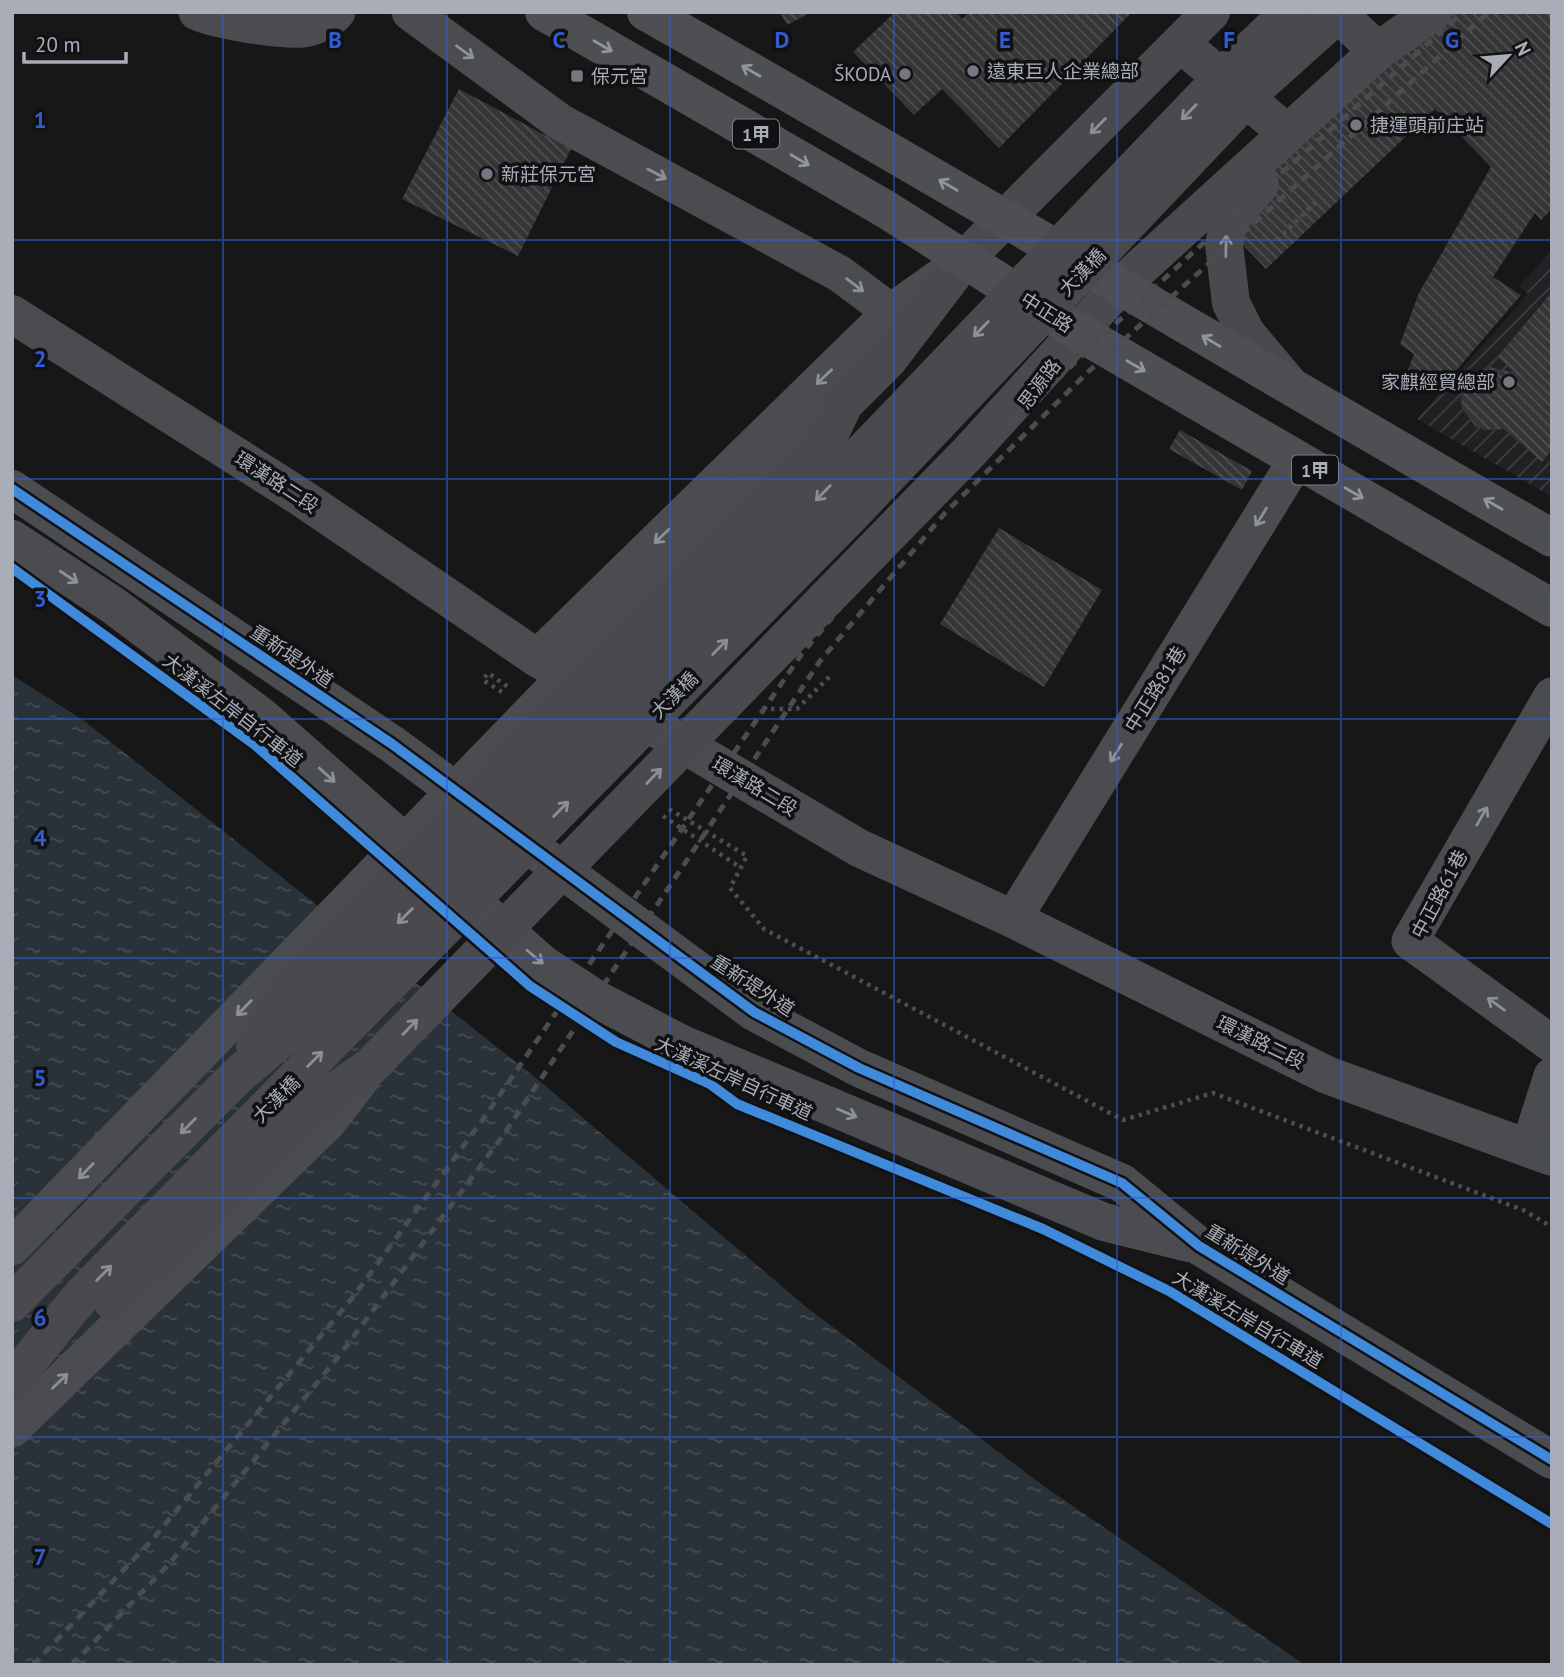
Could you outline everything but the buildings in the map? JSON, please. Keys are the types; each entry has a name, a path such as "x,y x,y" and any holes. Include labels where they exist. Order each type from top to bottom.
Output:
{"main road":[{"name":"中正路","path":"544,12 897,216 1077,331 1552,608"},
{"name":"1甲","path":"646,12 1007,219 1294,390 1552,538"},
{"path":"236,1077 289,991 828,438 844,404 888,360 965,259 1211,12"},
{"name":"大漢橋","path":"12,1303 236,1077 303,1020 741,577 1241,58 1290,12"},
{"path":"1338,12 1378,51"},
{"name":"大漢橋","path":"12,1381 83,1294 848,517 1262,82 1338,12"},
{"path":"1294,390 1246,333 1231,303 1224,245 1228,221 1251,193 1429,16"},
{"name":"思源路","path":"1077,331 1120,286 1378,51 1429,16"},
{"path":"1180,43 1287,133"},
{"path":"12,1381 101,1312 312,1108 371,1066 971,450 1077,331"}],"street":[{"path":"197,12 212,18 303,29 333,18 337,12"},
{"path":"410,12 560,122 840,274 891,312"},
{"path":"537,658 891,312 965,259"},
{"name":"環漢路二段","path":"12,314 302,498 537,658 859,848 1013,919 1327,1075 1540,1152"},
{"name":"思源路","path":"700,753 1031,398 1077,331"},
{"path":"12,1247 815,420 844,404"},
{"name":"中正路81巷","path":"1013,919 1297,459"},
{"name":"重新堤外道","path":"12,489 392,744 754,1012 859,1068 1122,1183 1199,1246 1552,1460"},
{"name":"重新堤外道","path":"12,539 114,606 262,717 533,956 596,999 682,1044 1104,1222 1199,1246"},
{"name":"中正路61巷","path":"1552,696 1410,941 1552,1044"},
{"path":"12,1429 328,1122 371,1066"},
{"path":"1540,1152 1552,1076"}],"path":[{"path":"1277,240 1319,199"},
{"path":"594,612 579,597 630,545"},
{"path":"488,673 483,680 510,698"},
{"path":"658,802 747,856 730,888 764,929 1123,1120 1213,1093 1523,1210 1552,1227"}],"shaded area":[{"path":"1552,251 1552,497 1417,419 1528,294 1519,286"}],"water":[{"path":"12,675 83,720 536,1078 805,1306 1045,1487 1305,1665 12,1665"}],"railway":[{"path":"33,1665 152,1540 353,1297 486,1115 801,655 876,567 954,482 1119,321 1463,12"},
{"path":"72,1665 170,1563 342,1352 502,1137 820,661 945,513 1088,372 1489,12"}],"cycle path":[{"path":"12,489 392,744 754,1012 859,1068 1122,1183 1199,1246 1552,1460"},
{"name":"大漢溪左岸自行車道","path":"12,568 255,745 530,986 616,1042 710,1084 737,1104 1043,1229 1169,1291 1552,1524"}],"place":[{"name":"遠東巨人企業總部","path":"973,71"},
{"name":"ŠKODA","path":"905,74"},
{"name":"保元宮","path":"577,76"},
{"name":"捷運頭前庄站","path":"1356,125"},
{"name":"新莊保元宮","path":"487,174"},
{"name":"家麒經貿總部","path":"1509,382"}]}
